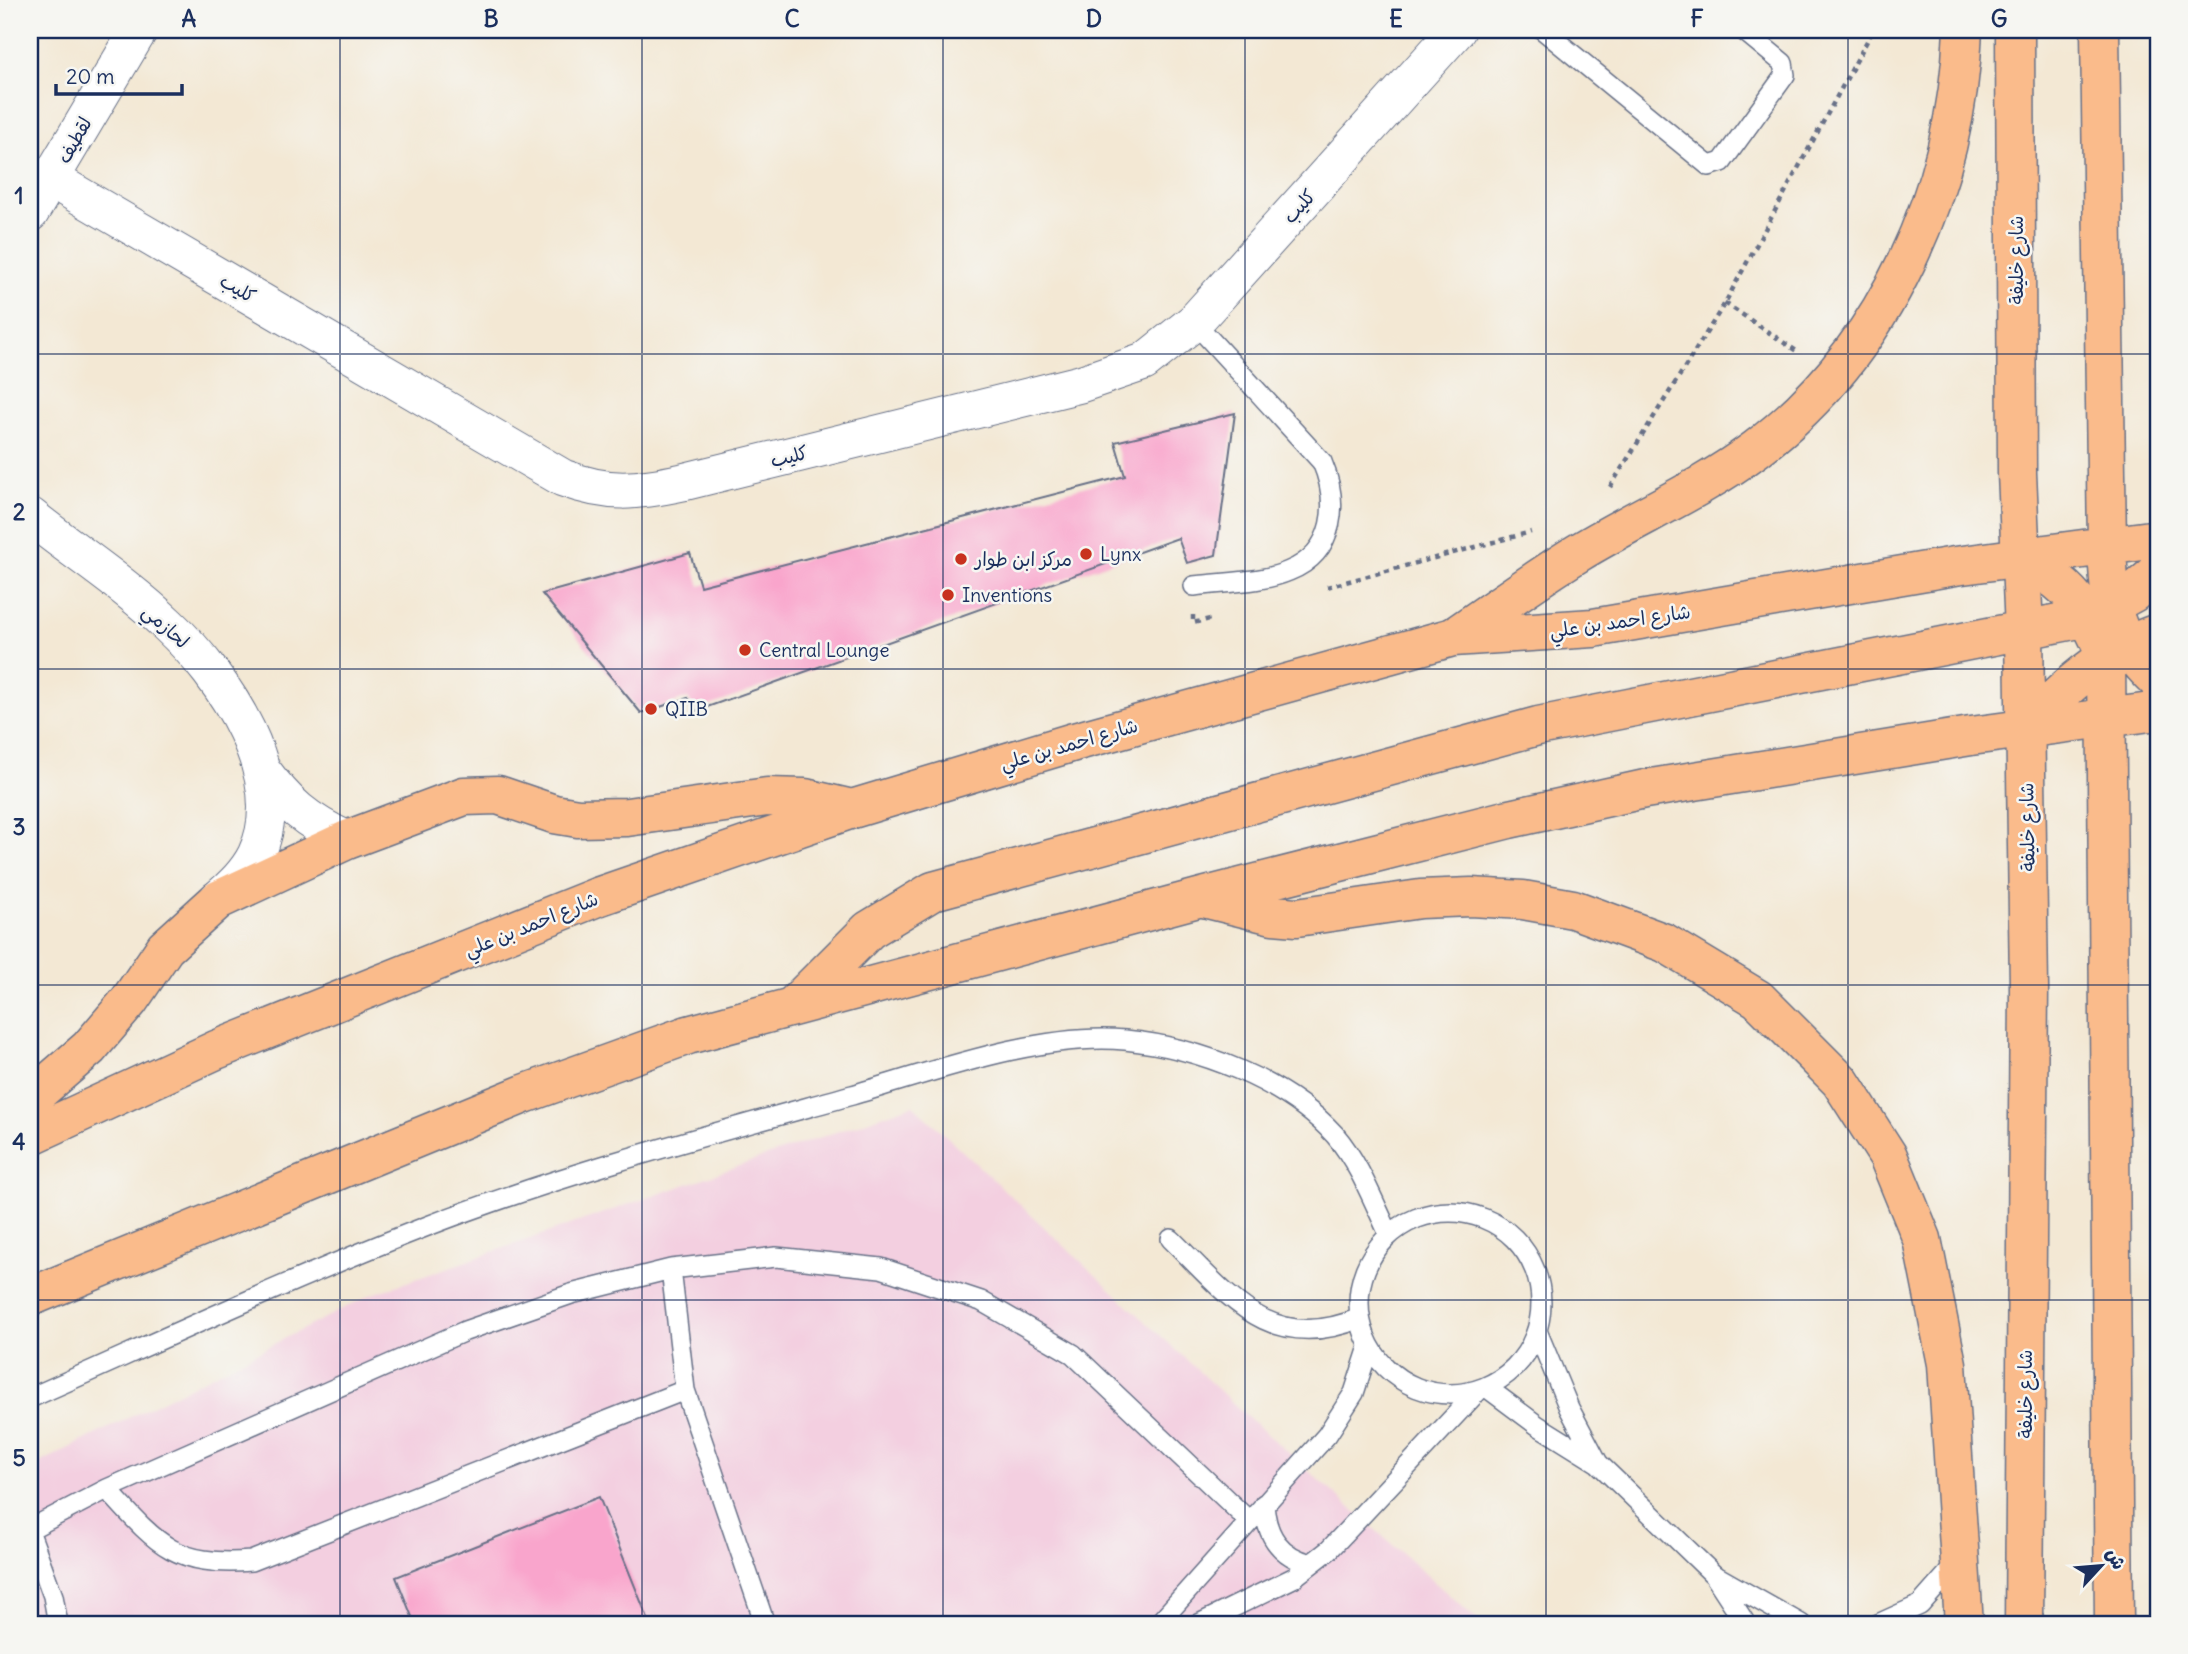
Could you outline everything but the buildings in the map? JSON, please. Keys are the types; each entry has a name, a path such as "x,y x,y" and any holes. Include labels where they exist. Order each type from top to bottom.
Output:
{"main road":[{"path":"1453,637 1578,553 1726,471 1793,417 1833,376 1908,262 1930,208 1956,105 1963,30"},
{"name":"شارع خليفة","path":"2015,30 2017,473 2024,630 2029,988 2024,1624"},
{"path":"2100,30 2107,547 2100,612"},
{"name":"شارع احمد بن علي","path":"30,1136 216,1050 597,897 852,809 1074,742 1453,637 1593,628 1955,566 2158,539"},
{"path":"2021,559 2052,575 2100,612 2130,644 2158,681"},
{"path":"793,1007 869,930 933,891 1538,726 2024,630 2100,612 2158,572"},
{"path":"2114,1624 2109,1275 2108,718 2130,644"},
{"path":"2026,729 2064,688 2130,644"},
{"path":"30,1297 524,1094 688,1035 1202,897 1509,819 1645,789 2158,710"},
{"path":"30,1099 89,1048 129,1001 165,948 218,900 347,840 464,796 481,793 498,795 554,814 578,818 627,817 767,797 805,798 852,809"},
{"path":"1202,897 1273,915 1297,917 1420,899 1471,897 1523,900 1573,909 1665,943 1758,999 1840,1081 1888,1156 1922,1239 1947,1364 1964,1624"},
{"path":"30,1320 81,1275"}],"street":[{"name":"لقطيف","path":"30,214 139,30"},
{"name":"كليب","path":"51,179 563,478 593,489 621,492 684,482 1080,384 1144,362 1194,322 1457,30"},
{"name":"لحازمي","path":"30,516 167,624 208,666 241,719 261,769 267,798 266,827 256,855 240,880 218,900"},
{"name":"لحازمي","path":"261,769 284,799 313,824 347,840"}],"lane":[{"path":"1543,30 1709,166 1722,162 1785,75 1787,68 1743,30"},
{"path":"1194,322 1322,462 1332,485 1334,511 1326,536 1319,546 1311,556 1290,571 1194,586"},
{"path":"30,1398 312,1273 427,1226 544,1185 663,1148 987,1057 1059,1043 1124,1040 1190,1054 1269,1086 1306,1107 1337,1137 1360,1174 1390,1234"},
{"path":"1199,1624 1293,1578 1311,1564 1345,1534 1483,1388 1518,1364 1536,1331 1541,1302 1535,1272 1521,1247 1499,1227 1472,1214 1443,1212 1414,1219 1390,1234 1370,1258 1366,1268 1360,1287 1360,1318 1369,1347 1386,1369 1408,1384 1434,1393 1461,1394 1483,1388 1598,1464 1714,1574 1801,1624"},
{"path":"1171,1239 1239,1306 1267,1322 1298,1330 1320,1330 1360,1318"},
{"path":"58,1624 53,1596 30,1531 107,1489 465,1331 571,1294 671,1269 776,1257 881,1268 981,1301 1073,1354 1249,1521"},
{"path":"671,1269 685,1390 765,1624"},
{"path":"1536,1331 1569,1408 1598,1464"},
{"path":"1158,1624 1342,1415 1364,1370 1369,1347"},
{"path":"107,1489 152,1539 182,1556 217,1564 251,1562 685,1390"},
{"path":"1264,1504 1267,1528 1274,1542 1284,1553 1311,1564"},
{"path":"1878,1624 1920,1605 1961,1559"},
{"path":"1714,1574 1746,1624"}],"path":[{"path":"1601,497 1725,303 1873,30"},
{"path":"1725,303 1833,376"},
{"path":"1323,588 1544,528"},
{"path":"1194,586 1193,623 1219,616"}],"shaded area":[{"path":"913,1105 1249,1418 1482,1624 30,1624 30,1468 370,1295"}],"place":[{"name":"Lynx","path":"1086,554"},
{"name":"مركز ابن طوار","path":"961,559"},
{"name":"Inventions","path":"948,595"},
{"name":"Central Lounge","path":"745,650"},
{"name":"QIIB","path":"651,709"}]}
